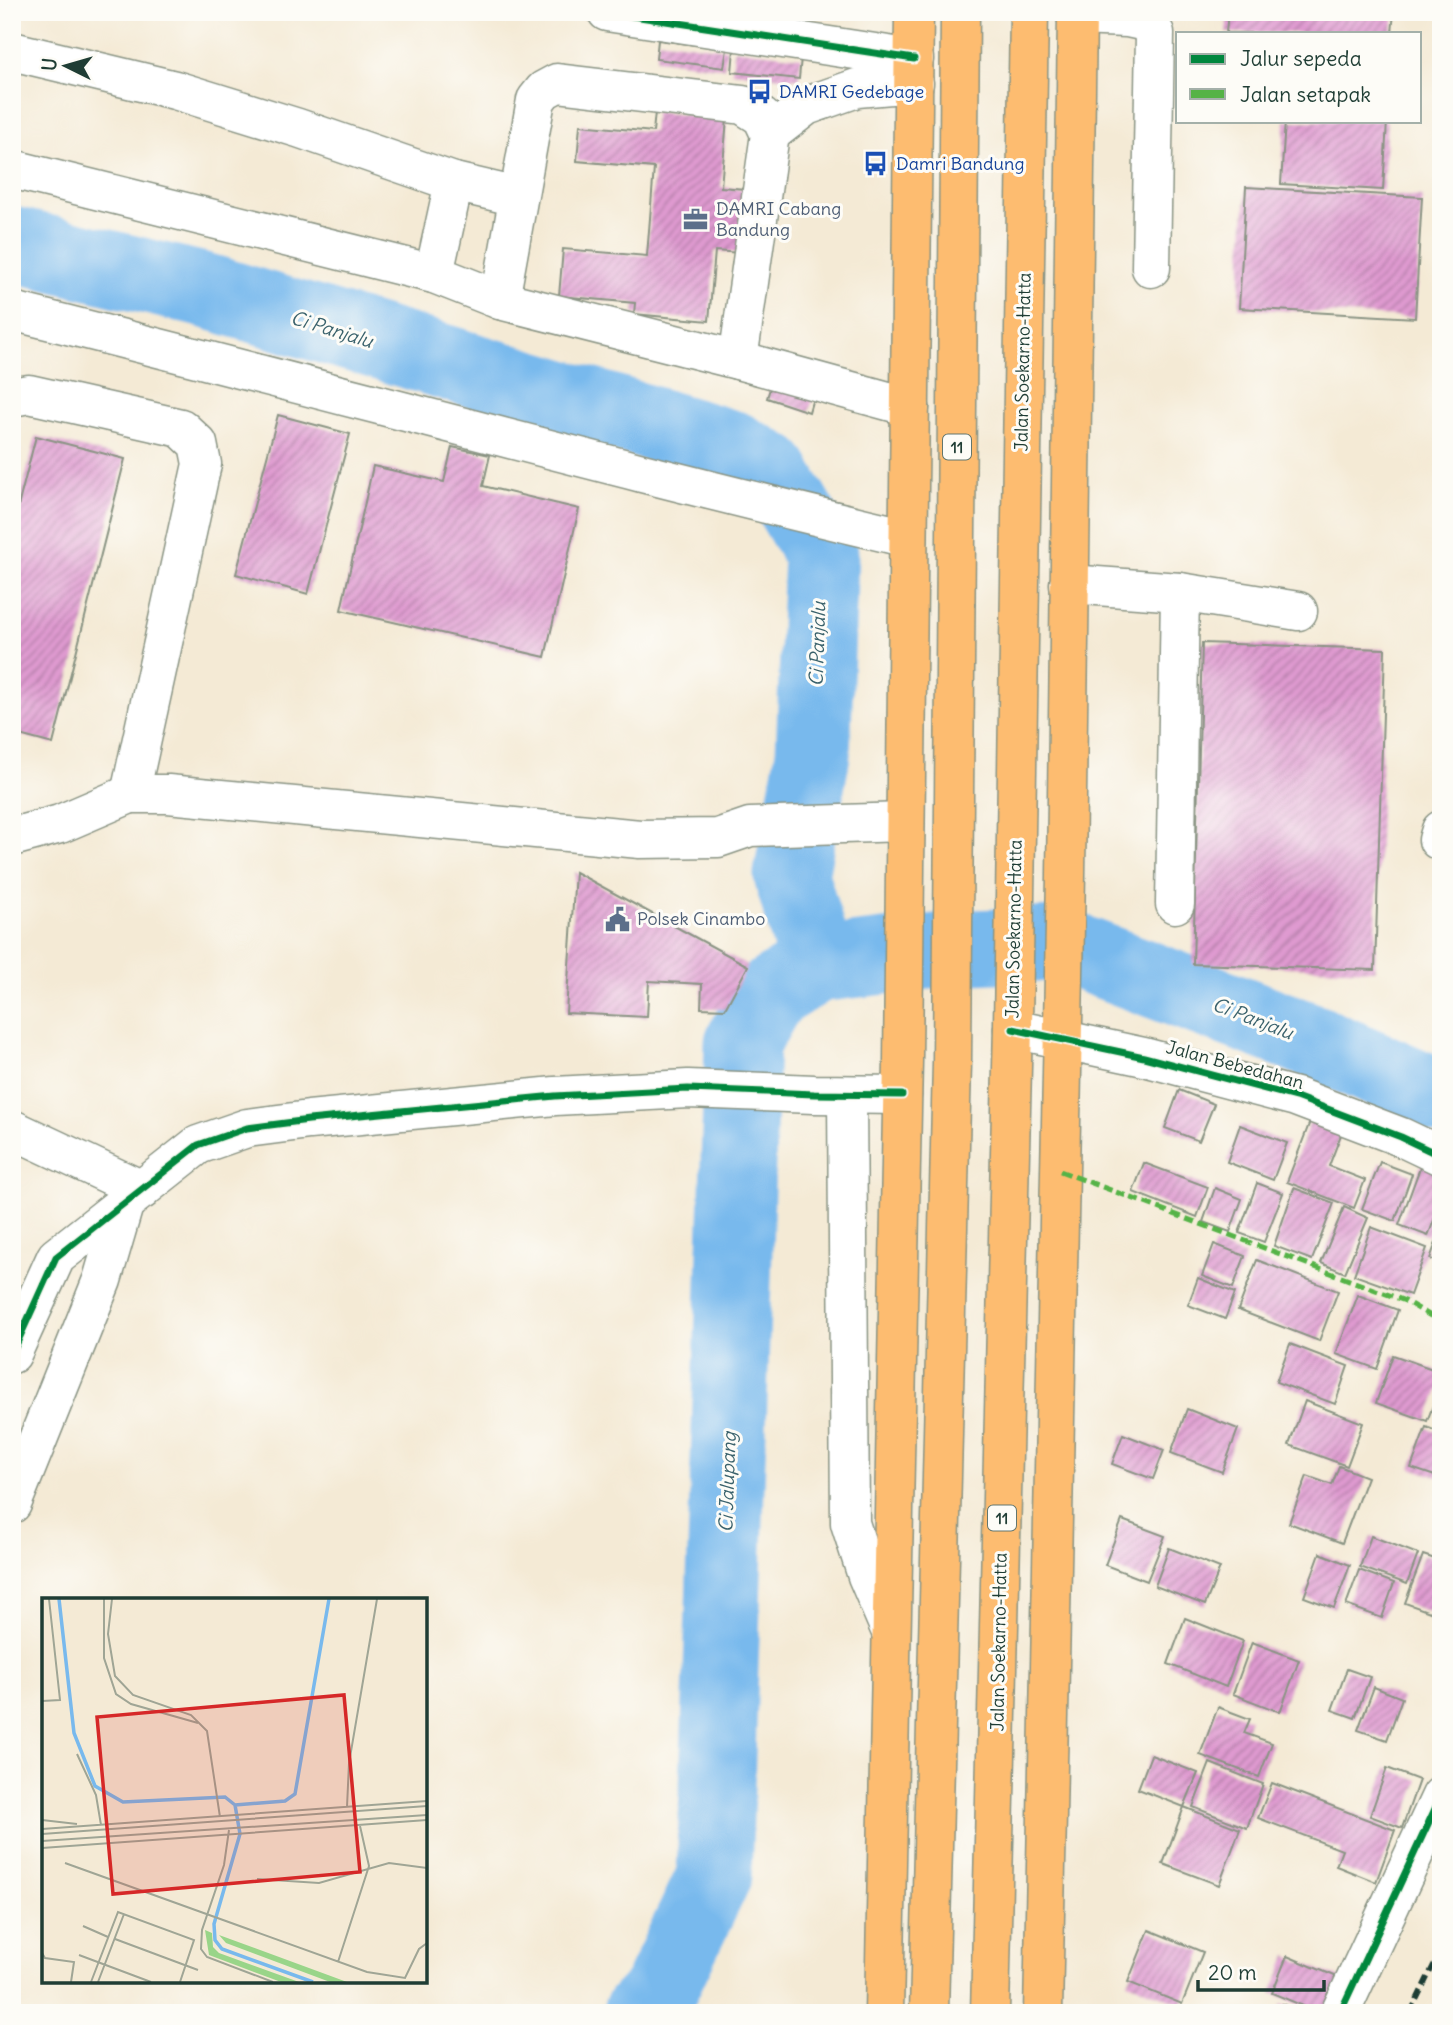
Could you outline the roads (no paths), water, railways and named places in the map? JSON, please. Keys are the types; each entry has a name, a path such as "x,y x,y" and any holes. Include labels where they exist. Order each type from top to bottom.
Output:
{"main road":[{"path":"884,2013 902,1078 914,12"},
{"name":"11","path":"929,2013 952,1063 960,12"},
{"name":"Jalan Soekarno-Hatta","path":"990,2013 1013,1026 1028,12"},
{"path":"1043,2013 1066,875 1077,14"}],"street":[{"path":"607,12 914,71"},
{"path":"1077,14 1146,22 1155,33 1151,268"},
{"path":"12,51 175,90 298,128 454,182 519,197"},
{"path":"770,134 806,106 914,71"},
{"path":"500,300 536,100 544,90 557,83 743,105 762,117 770,134 738,360"},
{"path":"12,169 434,274 500,300 910,407"},
{"path":"434,274 454,182"},
{"path":"12,312 228,364 782,508 908,538"},
{"path":"12,397 29,394 181,428 198,444 202,464 131,794"},
{"path":"1069,584 1180,592 1298,611"},
{"path":"1175,904 1180,592"},
{"path":"12,837 60,824 131,794 168,794 640,839 719,838 750,827 904,822"},
{"name":"Jalan Bebedahan","path":"1013,1026 1062,1030 1144,1057 1296,1097 1401,1137 1441,1156"},
{"path":"12,1354 56,1256 198,1145 247,1128 555,1096 688,1089 831,1095 902,1078"},
{"path":"831,1095 850,1523 867,1576 891,1632"},
{"path":"12,1129 133,1198"},
{"path":"12,1504 133,1198"},
{"path":"56,1256 102,1280"},
{"path":"1340,2013 1441,1796"}],"waterway":[{"name":"Ci Panjalu","path":"12,244 203,290 733,448 772,470 821,554 813,754 791,875 817,965"},
{"name":"Ci Jalupang","path":"640,2013 658,1994 714,1876 742,1043 769,995 817,965 970,947 1058,944 1300,1036 1441,1097"}],"railway":[{"path":"1410,2013 1441,1950"},
{"path":"1439,2013 1441,2009"}],"place":[{"name":"DAMRI Gedebage","path":"759,92"},
{"name":"Damri Bandung","path":"876,164"},
{"name":"DAMRI Cabang Bandung","path":"696,219"},
{"name":"Polsek Cinambo","path":"617,919"}]}
